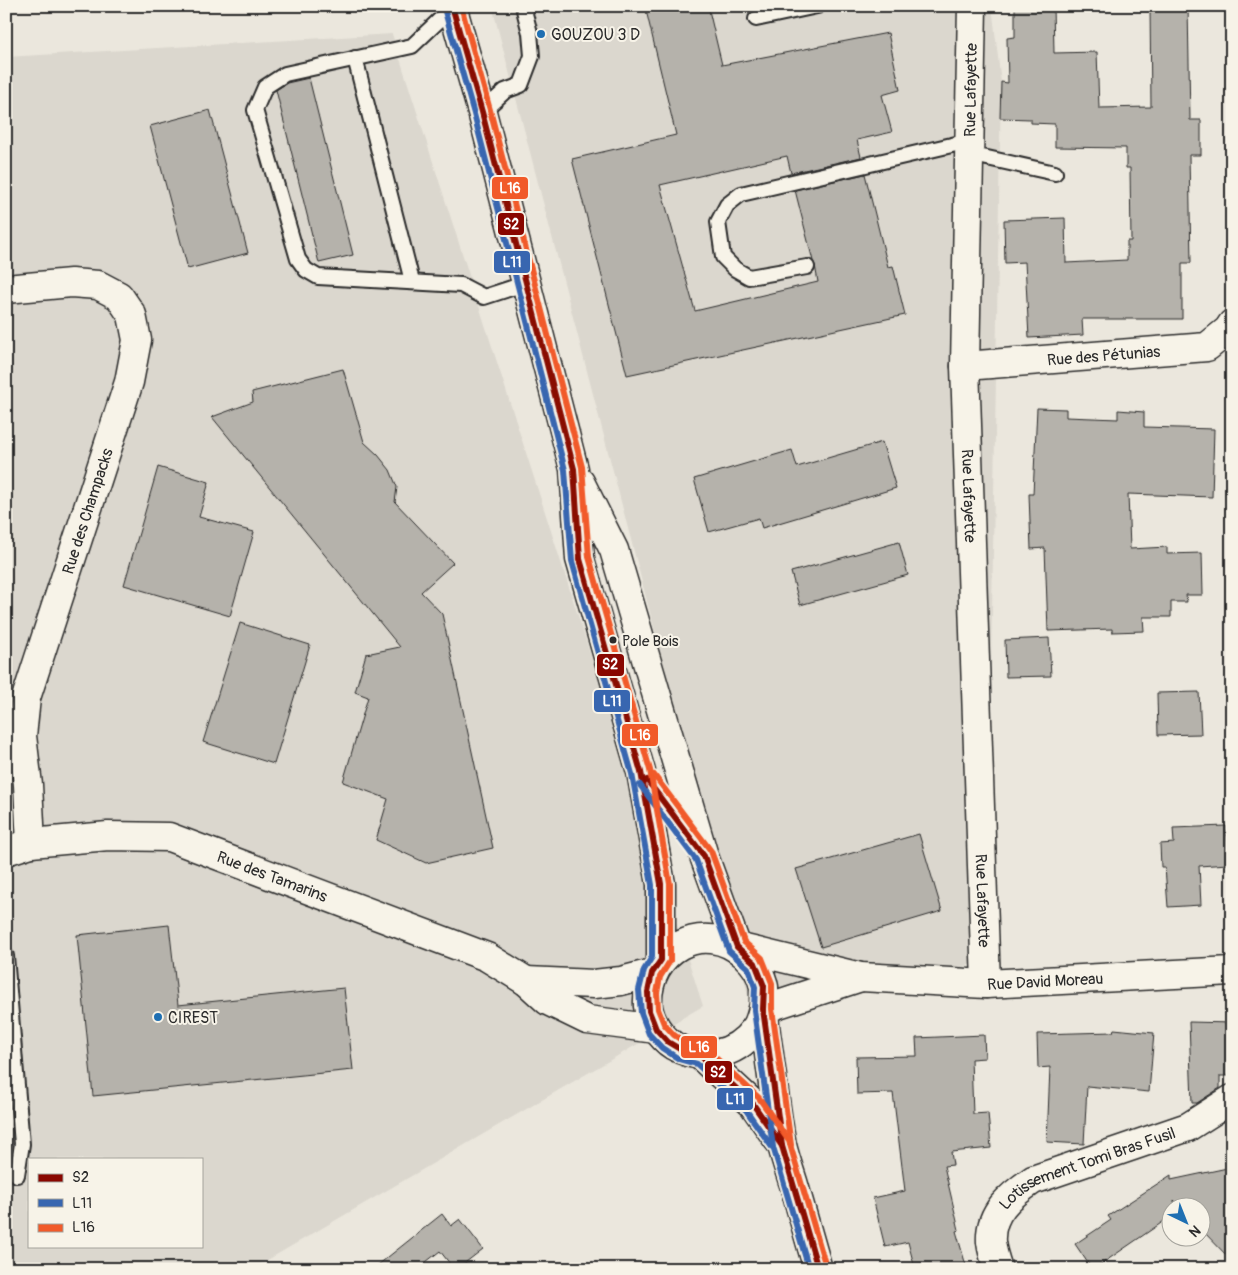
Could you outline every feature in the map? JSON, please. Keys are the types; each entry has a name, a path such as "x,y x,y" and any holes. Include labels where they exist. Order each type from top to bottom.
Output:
{"street":[{"name":"Rue Lafayette","path":"972,6 965,366 986,984"},
{"path":"452,7 482,112 574,469 580,559 641,772 661,884 657,967 648,992 649,1011 656,1029 668,1042 683,1051 701,1056 722,1054 741,1044 755,1029 763,1010"},
{"name":"Rue des Champacks","path":"6,289 71,283 98,285 119,296 132,315 137,340 129,382 26,698 22,736 28,785 18,847"},
{"name":"Rue des Pétunias","path":"965,366 1219,347 1232,324"},
{"path":"574,469 614,550 704,856 737,947"},
{"name":"Rue des Tamarins","path":"18,847 108,836 169,837 488,957 526,981 548,1001 587,1020 656,1029"},
{"path":"657,967 677,946 696,939 717,939 737,947 755,963 764,986 763,1010 782,1146 818,1269"},
{"name":"Rue David Moreau","path":"737,947 861,977 986,984 1232,971"},
{"name":"Rue des Tamarins","path":"526,981 594,984 621,981 657,967"},
{"name":"Rue David Moreau","path":"763,1010 861,977"},
{"path":"701,1056 753,1104 782,1146"},
{"name":"Lotissement Tomi Bras Fusil","path":"998,1269 991,1241 994,1223 1001,1205 1015,1193 1033,1180 1188,1127 1232,1099"}],"lane":[{"path":"482,112 505,91 521,85 532,56 530,33 523,6"},
{"path":"756,19 817,6"},
{"path":"452,7 412,46 286,74 265,86 255,110 298,259 306,270 318,277 461,285 484,297 527,283"},
{"path":"355,58 412,281"},
{"path":"807,267 749,277 734,269 723,257 718,222 727,205 741,194 969,148 1055,172"},
{"path":"641,772 704,856"},
{"path":"6,956 22,1144 17,1175"}],"shaded area":[{"path":"492,6 992,6 1001,83 986,961 753,1018 737,947"},
{"path":"392,34 703,1006 252,1269 6,1269 6,57"}],"building":[{"path":"645,6 708,6 722,65 888,33 900,90 882,95 892,132 857,140 861,157 791,173 787,156 660,185 695,311 818,282 795,190 865,174 888,267 893,266 905,315 627,375 572,159 676,135"},
{"path":"1015,6 1053,6 1054,53 1097,52 1099,108 1151,107 1150,6 1188,6 1190,120 1201,120 1201,155 1189,155 1191,263 1182,263 1182,319 1082,319 1083,335 1029,338 1025,262 1005,263 1004,220 1065,218 1066,263 1127,260 1127,241 1131,241 1130,168 1126,168 1126,148 1055,147 1055,124 1031,123 1031,119 1000,118 1001,82 1008,83 1007,38 1015,37"},
{"path":"309,78 353,255 319,263 276,90 287,83"},
{"path":"210,110 248,253 188,269 150,126"},
{"path":"343,369 364,442 390,470 397,487 395,502 453,563 421,592 442,614 493,848 426,863 376,840 388,799 343,782 368,697 355,692 366,654 400,647 212,417 253,402 252,392"},
{"path":"1037,408 1066,409 1066,417 1118,419 1118,410 1144,412 1144,427 1214,429 1212,497 1128,494 1130,549 1167,547 1167,554 1202,553 1203,595 1186,595 1187,602 1171,602 1171,617 1143,617 1144,631 1112,632 1112,629 1048,631 1045,548 1031,549 1029,494 1033,494"},
{"path":"882,442 896,488 762,528 759,518 709,532 694,479 792,450 797,467"},
{"path":"158,467 209,482 199,517 254,532 230,616 124,585"},
{"path":"899,542 908,575 800,605 791,572"},
{"path":"240,623 310,645 274,764 203,742"},
{"path":"1049,638 1051,676 1006,677 1005,640"},
{"path":"1199,692 1201,734 1158,735 1157,693"},
{"path":"1226,826 1228,864 1199,866 1201,905 1168,907 1165,867 1161,867 1160,844 1174,843 1173,828"},
{"path":"919,834 942,911 821,947 796,869"},
{"path":"169,925 178,1005 344,988 353,1070 93,1096 77,935"},
{"path":"1189,1022 1232,1023 1232,1076 1220,1076 1220,1088 1197,1103 1192,1103"},
{"path":"1114,1029 1154,1033 1149,1092 1087,1086 1084,1144 1047,1142 1050,1067 1038,1068 1037,1034 1113,1032"},
{"path":"984,1035 985,1058 971,1059 973,1114 988,1113 991,1148 951,1152 953,1165 944,1166 959,1230 956,1231 967,1269 915,1269 908,1242 885,1247 873,1198 905,1191 893,1093 857,1094 856,1057 917,1056 916,1038"},
{"path":"1232,1167 1232,1261 1210,1238 1210,1198 1160,1198 1160,1224 1092,1269 1075,1244 1111,1220 1108,1216 1171,1175 1171,1180"},
{"path":"442,1214 451,1226 460,1219 483,1249 457,1269 454,1269 440,1251 417,1269 373,1269"}],"transit line":[{"name":"S2","path":"452,6 482,112 574,469 580,559 641,772 661,884 661,960 652,973 648,992 649,1011 656,1029 668,1042 683,1051 701,1056 753,1104 782,1146 818,1269"},
{"name":"L16","path":"461,6 490,110 582,467 589,557 650,770 670,884 670,961 660,977 657,993 658,1009 664,1024 674,1035 686,1043 706,1049 759,1098 789,1141 826,1267"},
{"name":"L11","path":"444,8 474,114 565,470 572,561 632,774 652,885 652,957 644,970 639,990 641,1013 649,1034 662,1048 679,1059 697,1064 746,1110 774,1150 809,1269"},
{"name":"L16","path":"654,775 711,851 744,942 762,958 772,983 772,1009 791,1145"},
{"name":"S2","path":"647,780 704,856 737,947 755,963 764,986 763,1009 782,1146"},
{"name":"L11","path":"640,785 696,860 729,951 748,968 755,987 754,1010 773,1147"}],"place":[{"name":"GOUZOU 3 D","path":"541,34"},
{"name":"Pole Bois","path":"613,640"},
{"name":"CIREST","path":"158,1017"}]}
